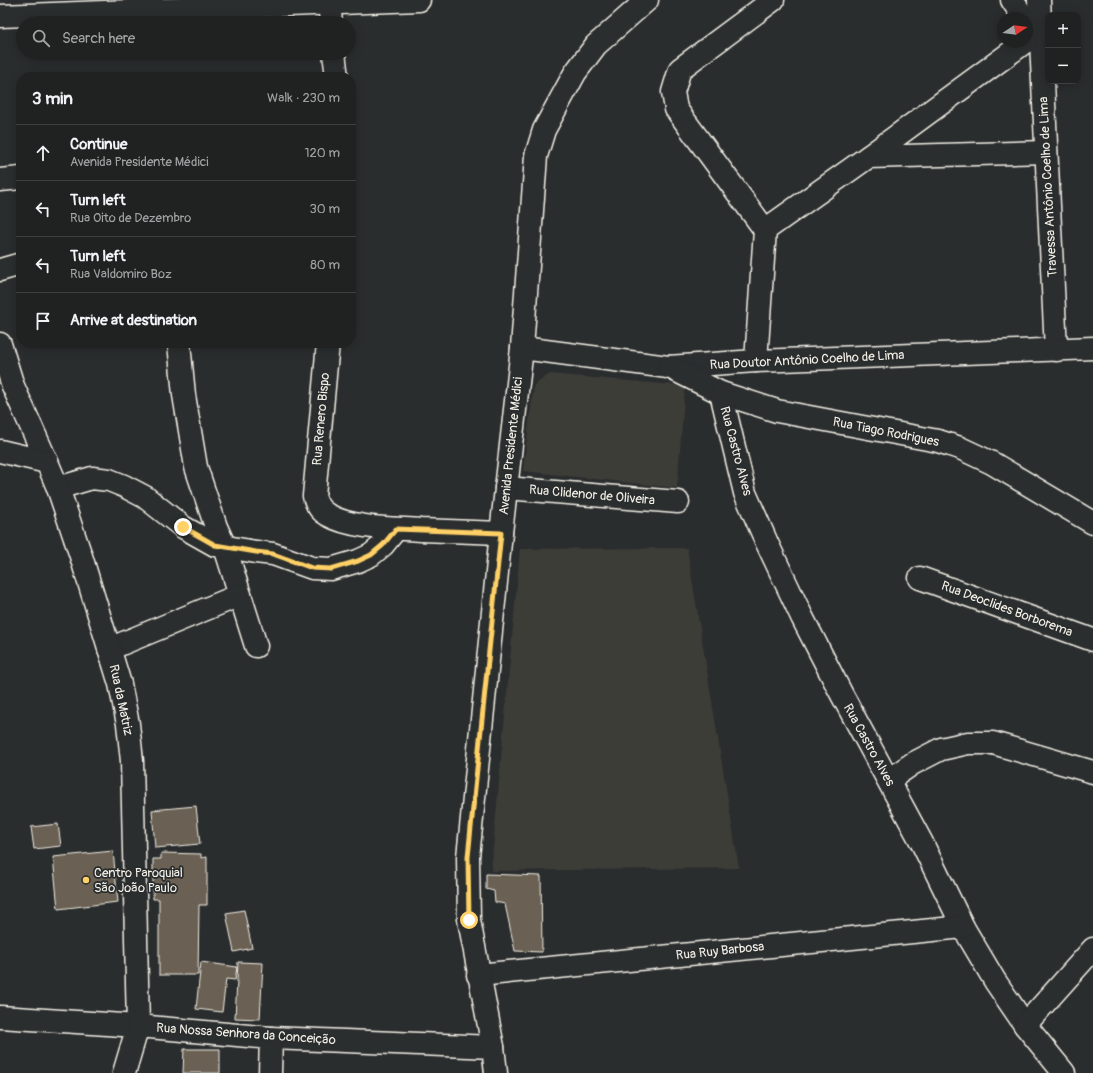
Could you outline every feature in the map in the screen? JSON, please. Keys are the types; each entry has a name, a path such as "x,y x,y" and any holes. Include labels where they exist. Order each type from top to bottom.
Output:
{"street":[{"path":"0,16 251,6 329,9 418,0"},
{"name":"Avenida Presidente Médici","path":"496,1073 469,920 468,857 501,533 522,348 536,156 544,130 575,73 596,45 645,0"},
{"path":"756,361 765,230 676,109 673,92 680,69 722,36 773,0"},
{"path":"1012,0 1019,12"},
{"name":"Travessa Antônio Coelho de Lima","path":"1033,22 1039,0"},
{"path":"765,230 868,157 1010,48"},
{"name":"Travessa Antônio Coelho de Lima","path":"1032,48 1046,152 1056,350"},
{"path":"335,60 336,72"},
{"path":"868,157 1046,152"},
{"path":"0,180 16,178"},
{"path":"0,270 16,265"},
{"name":"Rua da Matriz","path":"0,344 13,386 58,488 81,556 120,684 128,724 132,761 138,1026 124,1073"},
{"path":"180,348 184,395 196,467 216,527 225,547 256,646"},
{"name":"Rua Renero Bispo","path":"328,348 314,496 315,502 326,515 336,519 354,524 396,529"},
{"name":"Rua Doutor Antônio Coelho de Lima","path":"522,348 668,367 756,361 1093,348"},
{"name":"Rua Tiago Rodrigues","path":"668,367 721,394 777,411 938,441 960,448 992,463 1093,523"},
{"name":"Rua Castro Alves","path":"721,394 745,493 802,617 922,843 963,928 995,981 1025,1025 1064,1073"},
{"path":"0,451 47,462"},
{"path":"58,488 92,478 109,480 145,496 183,527 215,545 273,554 312,568 331,569 358,561 371,555 383,545 396,529 501,533"},
{"name":"Rua Clidenor de Oliveira","path":"506,488 678,502"},
{"name":"Rua Deoclides Borborema","path":"920,578 1093,640"},
{"path":"109,649 240,596"},
{"path":"889,780 912,764 942,749 968,743 994,743 1093,772"},
{"name":"Rua Ruy Barbosa","path":"478,975 963,928"},
{"path":"1025,1025 1093,949"},
{"name":"Rua Nossa Senhora da Conceição","path":"0,1017 138,1026 271,1038 492,1047"},
{"path":"270,1073 271,1038"}],"shaded area":[{"path":"550,374 685,386 677,488 523,471 534,385"},
{"path":"687,548 739,868 491,871 520,549"}],"building":[{"path":"196,806 200,844 155,848 152,810"},
{"path":"58,824 61,846 34,849 31,827"},
{"name":"Centro Paroquial São João Paulo","path":"113,851 118,902 58,909 53,857"},
{"path":"161,853 201,854 201,858 207,857 207,905 199,905 198,975 159,975 159,899 153,899 153,859 161,859"},
{"path":"486,874 541,876 542,952 515,951 505,904 495,902 494,891 486,889"},
{"path":"244,910 252,948 234,952 226,913"},
{"path":"201,962 237,967 235,980 226,979 222,1012 196,1009"},
{"path":"238,962 263,963 260,1019 235,1018"},
{"path":"184,1049 220,1049 220,1073 183,1073"}],"place":[{"name":"Centro Paroquial São João Paulo","path":"86,880"}],"route":[{"path":"183,527 215,545 273,554 312,568 331,569 358,561 371,555 383,545 396,529 501,533 468,857 469,920"}]}
